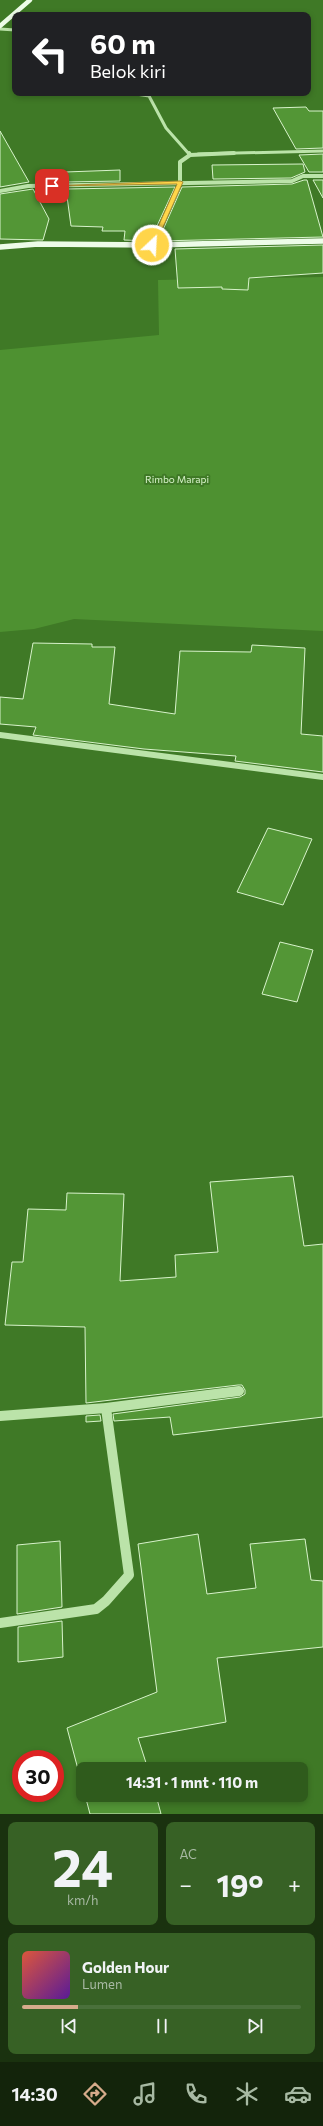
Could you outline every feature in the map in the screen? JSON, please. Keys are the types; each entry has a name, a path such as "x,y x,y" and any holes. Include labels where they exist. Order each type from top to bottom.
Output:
{"main road":[{"path":"16,12 30,0"},
{"path":"0,26 10,17"},
{"path":"0,241 15,244 152,245 323,241"},
{"path":"0,247 15,244"}],"street":[{"path":"0,29 12,30"},
{"path":"149,96 170,133 184,144 190,155"},
{"path":"152,245 180,182 180,162 190,155 323,151"},
{"path":"0,191 28,186 292,181 303,176 323,176"},
{"path":"0,735 323,777"},
{"path":"0,1416 106,1408 239,1391"},
{"path":"0,1623 96,1609 106,1601 129,1575 106,1408"}],"green space":[{"name":"Rimbo Marapi","path":"323,277 323,631 74,619 34,629 0,632 0,350 159,335 158,280"}],"building":[{"path":"306,107 309,111 323,111 323,148 296,149 273,108"},
{"path":"0,131 29,182 0,187"},
{"path":"323,154 323,172 309,172 299,155"},
{"path":"303,164 305,172 291,178 213,179 212,165"},
{"path":"120,170 120,181 66,182 65,172"},
{"path":"307,180 323,237 158,241 182,187 292,184"},
{"path":"313,180 323,180 323,198"},
{"path":"175,187 150,241 124,240 125,231 102,231 103,227 71,226 66,189"},
{"path":"33,189 49,219 43,240 0,239 0,194"},
{"path":"323,245 323,273 249,278 248,290 222,289 222,287 178,288 175,249"},
{"path":"33,643 92,644 92,647 115,647 109,704 175,714 180,651 251,652 252,645 305,648 301,734 323,736 323,772 235,761 236,756 144,749 33,735 36,727 0,724 0,697 23,699"},
{"path":"268,828 312,839 283,905 237,892"},
{"path":"280,942 313,950 297,1002 262,994"},
{"path":"293,1176 304,1246 323,1244 323,1417 173,1435 170,1417 114,1421 113,1414 240,1397 245,1394 245,1390 242,1385 238,1385 86,1403 85,1327 5,1325 12,1262 23,1262 28,1209 66,1210 67,1193 124,1194 120,1281 176,1277 175,1255 218,1252 210,1182"},
{"path":"100,1415 101,1421 86,1422 86,1416"},
{"path":"198,1534 207,1594 256,1588 250,1544 305,1539 311,1580 323,1581 323,1647 217,1658 226,1722 138,1738 146,1762 76,1762 67,1728 157,1692 138,1544"},
{"path":"60,1541 62,1607 17,1614 17,1545"},
{"path":"62,1621 63,1657 18,1662 18,1627"},
{"path":"87,1802 158,1802 161,1814 90,1814"}],"route":[{"path":"52,186 180,182 178,192 152,245"}]}
